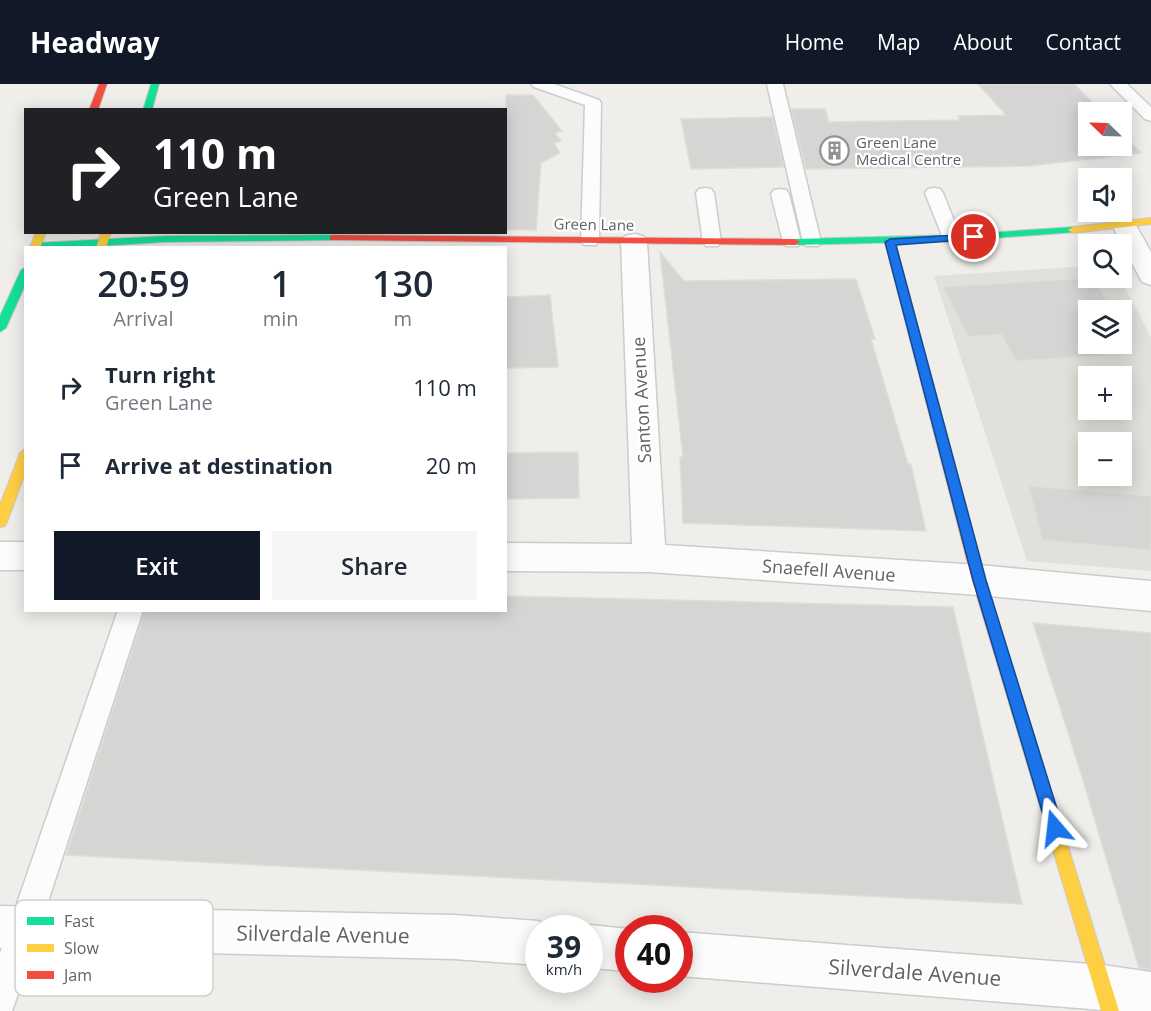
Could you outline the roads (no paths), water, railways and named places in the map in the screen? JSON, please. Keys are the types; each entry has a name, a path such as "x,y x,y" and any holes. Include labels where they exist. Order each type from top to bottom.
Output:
{"main road":[{"path":"94,108 103,84"},
{"path":"148,108 155,84"},
{"name":"Green Lane","path":"37,242 438,235 634,242 890,242 1124,225 1151,221"},
{"path":"230,234 244,238"},
{"path":"890,242 980,580 1106,999"},
{"path":"0,328 24,274"},
{"path":"0,522 24,458"}],"street":[{"path":"1124,225 1151,276"},
{"name":"Santon Avenue","path":"634,242 649,558"},
{"path":"0,556 24,556"},
{"name":"Snaefell Avenue","path":"507,557 649,558 980,580 1151,596"},
{"name":"Silverdale Avenue","path":"213,932 454,937 525,943"},
{"name":"Silverdale Avenue","path":"693,955 1106,999 1151,994"}],"lane":[{"path":"539,84 593,103 590,241"},
{"path":"775,84 812,242"},
{"path":"1118,84 1151,117"},
{"path":"705,193 712,242"},
{"path":"934,193 952,238"},
{"path":"780,194 792,242"},
{"path":"23,900 130,612"},
{"path":"0,1000 13,927"}],"place":[{"name":"Green Lane Medical Centre","path":"835,151"}]}
